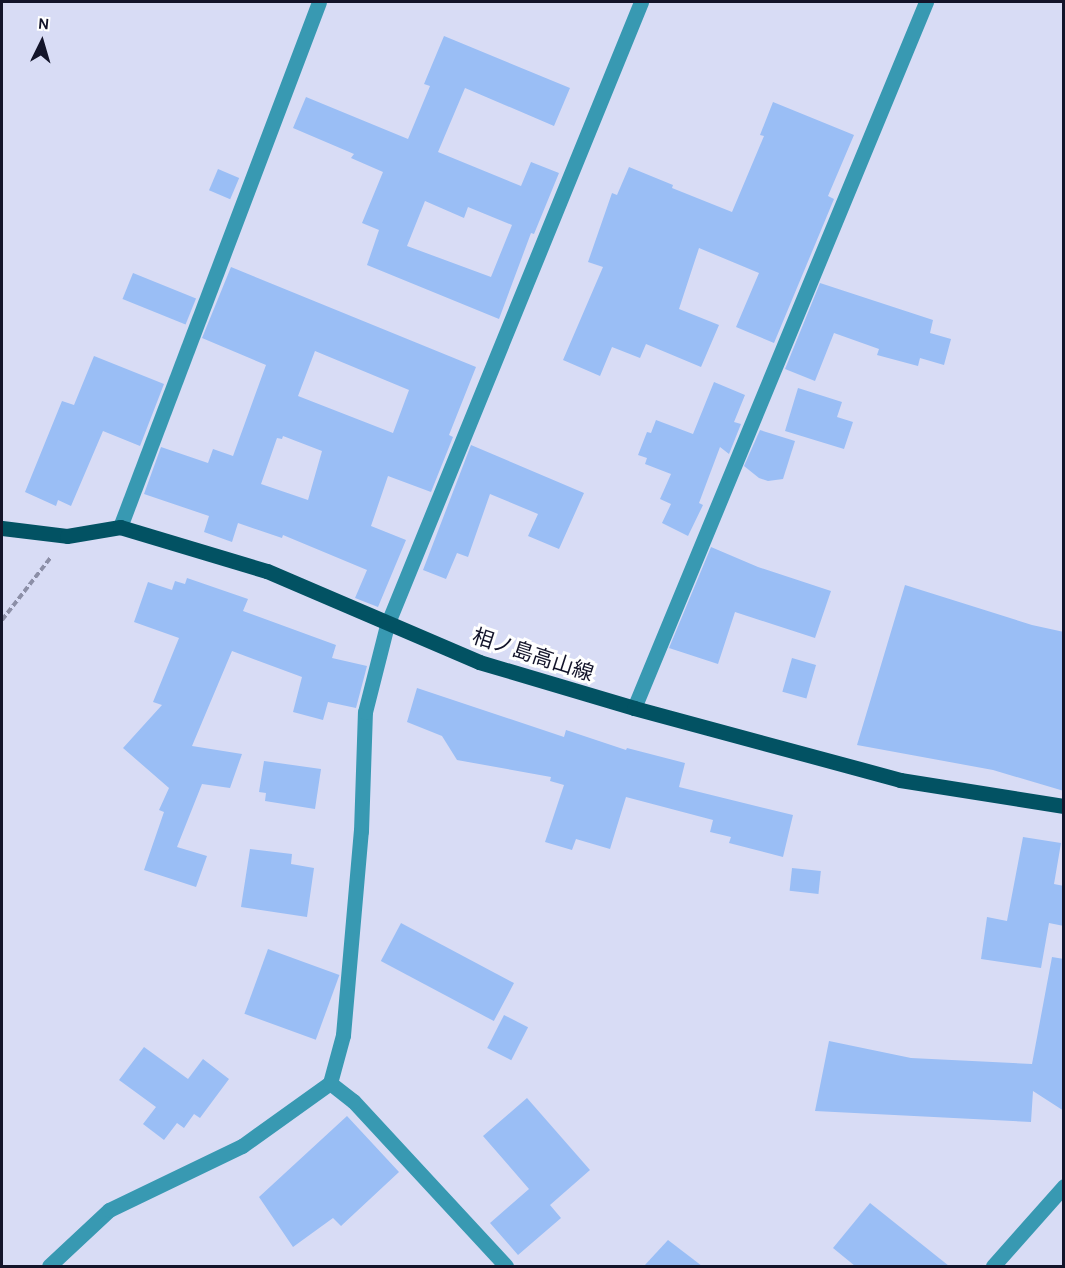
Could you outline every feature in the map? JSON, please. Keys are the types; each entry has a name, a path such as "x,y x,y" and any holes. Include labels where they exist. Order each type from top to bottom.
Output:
{"main road":[{"name":"相ノ島高山線","path":"2,528 67,536 120,527 267,571 387,625 479,662 634,708 900,780 1064,806"}],"street":[{"path":"120,527 319,2"},
{"path":"49,1266 109,1210 242,1146 330,1083 343,1035 361,831 365,712 387,625 641,2"},
{"path":"634,708 926,2"},
{"path":"330,1083 353,1101 506,1266"},
{"path":"993,1266 1064,1186"}],"path":[{"path":"2,620 67,536"}],"building":[{"path":"444,36 570,88 554,126 465,88 438,152 521,186 531,162 559,173 534,234 531,233 499,319 367,265 379,230 362,223 383,172 351,158 354,154 293,128 306,97 408,139 430,86 424,84","holes":["425,201 464,218 468,207 512,225 491,277 407,246"]},
{"path":"773,102 854,135 828,196 834,199 774,343 736,327 759,273 699,248 679,309 719,325 701,367 646,344 640,358 612,347 600,376 563,360 603,267 588,262 612,193 617,195 629,167 673,185 672,188 732,212 764,136 760,135"},
{"path":"218,169 239,178 230,199 209,190"},
{"path":"231,267 476,367 449,435 453,437 431,492 388,476 371,526 406,540 378,607 355,598 367,570 283,535 282,538 238,523 232,542 204,532 209,516 144,494 161,447 208,463 213,449 233,456 266,365 202,338","holes":["315,351 409,390 393,433 298,396","283,436 322,451 308,500 261,484 277,438 282,439"]},
{"path":"133,273 196,298 186,324 123,299"},
{"path":"820,283 933,320 930,333 951,339 944,365 920,358 918,366 877,355 879,349 834,333 815,381 785,369"},
{"path":"94,356 164,384 140,446 103,431 71,506 58,500 56,506 25,492 62,401 74,405"},
{"path":"714,382 745,395 734,422 741,424 729,454 720,447 699,503 703,505 688,536 662,523 671,504 660,499 671,474 645,464 647,458 638,455 647,432 651,433 656,420 693,434"},
{"path":"798,388 842,402 837,417 853,422 844,449 785,431"},
{"path":"760,430 795,441 783,479 768,481 759,478 744,466"},
{"path":"471,445 584,493 559,549 528,536 538,514 490,494 468,557 457,553 446,579 423,570"},
{"path":"711,547 758,567 831,591 815,638 735,612 718,664 669,648"},
{"path":"187,578 248,599 243,611 336,645 332,658 367,666 356,708 328,702 323,720 293,712 302,677 232,651 192,746 242,754 230,788 202,784 177,847 207,856 196,887 144,870 164,812 159,810 169,788 123,748 162,705 153,702 179,638 134,622 148,582 172,590 175,581 185,584"},
{"path":"905,585 1032,625 1064,632 1064,791 993,770 857,745"},
{"path":"792,658 816,665 806,699 782,692"},
{"path":"417,688 564,737 566,730 626,750 627,748 685,763 679,787 793,815 783,857 729,843 731,837 710,832 713,820 626,797 610,849 576,839 572,850 545,842 564,785 550,781 551,777 457,760 442,736 407,722"},
{"path":"264,761 321,769 315,809 265,801 266,793 259,792"},
{"path":"1023,837 1061,843 1054,884 1064,886 1064,926 1049,923 1041,968 981,959 987,917 1007,921"},
{"path":"250,849 292,854 291,864 314,868 307,917 241,907"},
{"path":"792,868 821,871 818,894 790,891"},
{"path":"401,923 514,983 494,1021 381,961"},
{"path":"268,949 339,975 316,1040 244,1014"},
{"path":"1052,957 1064,959 1064,1111 1033,1091 1031,1122 815,1111 829,1041 911,1058 1032,1064"},
{"path":"504,1015 528,1027 511,1060 487,1048"},
{"path":"144,1047 188,1079 203,1059 229,1079 200,1118 194,1114 184,1128 177,1123 164,1140 143,1124 156,1107 119,1080"},
{"path":"527,1098 590,1170 550,1205 561,1218 518,1255 490,1223 529,1189 483,1136"},
{"path":"347,1116 399,1172 341,1226 333,1218 293,1247 259,1197"},
{"path":"870,1203 949,1266 855,1266 833,1248"},
{"path":"668,1240 702,1266 644,1266"}]}
